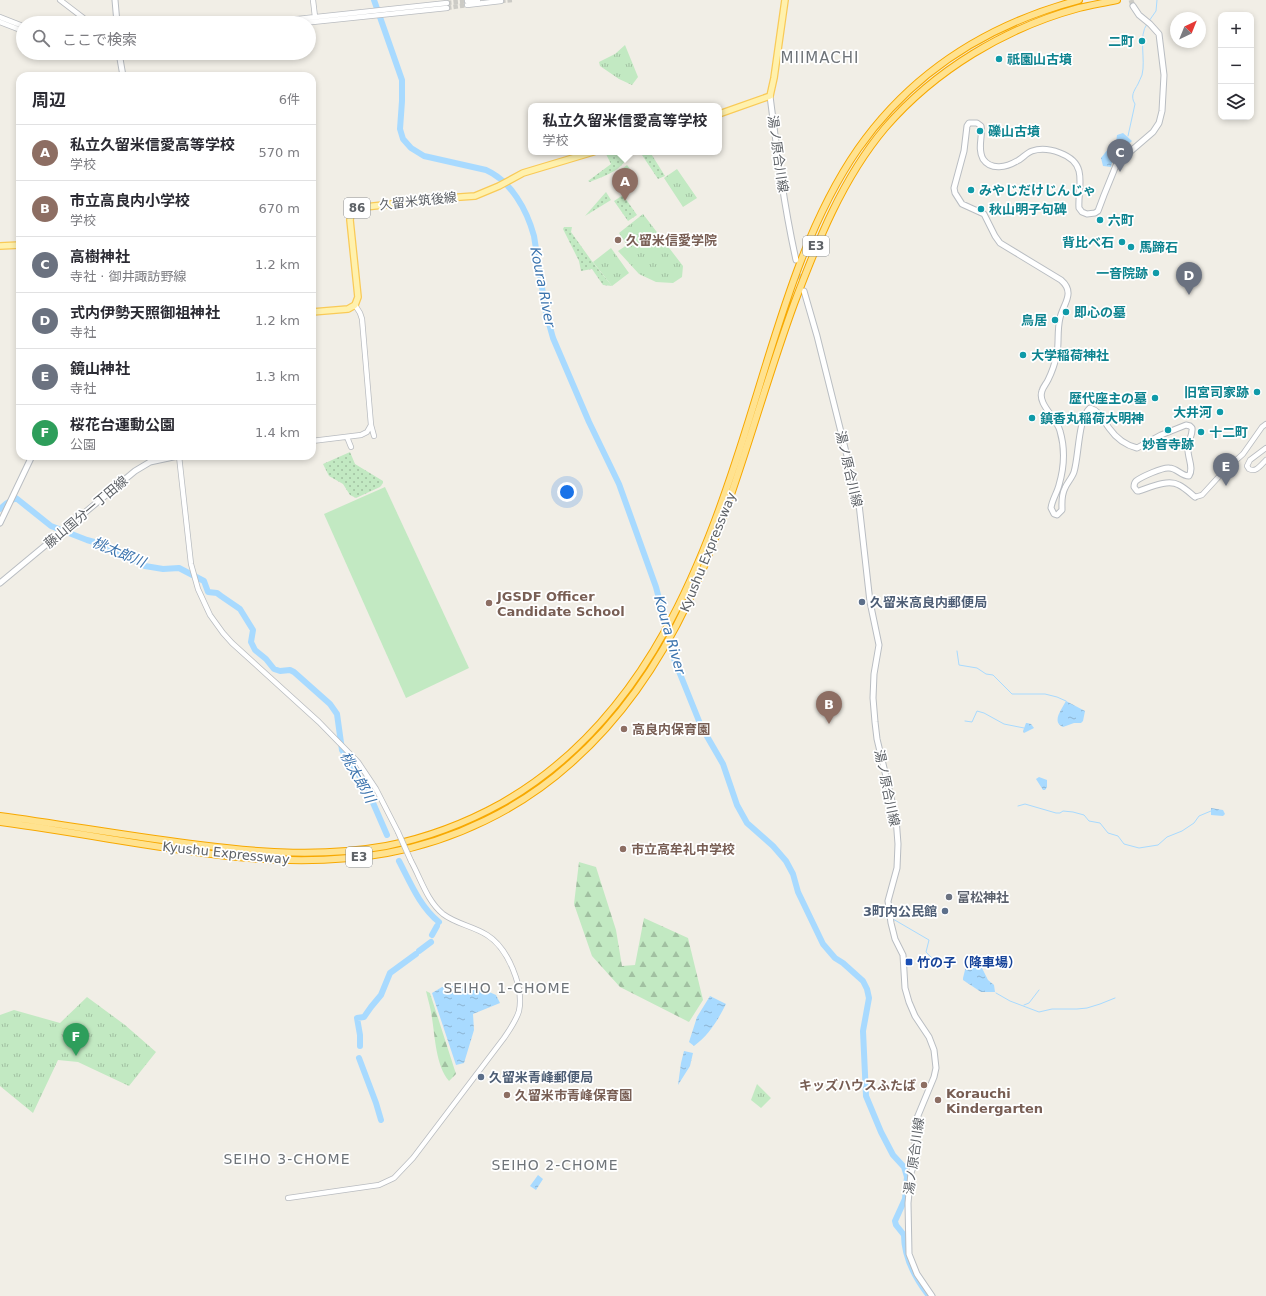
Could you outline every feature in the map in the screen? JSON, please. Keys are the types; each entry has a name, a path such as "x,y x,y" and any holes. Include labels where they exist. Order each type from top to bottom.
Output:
{"highway":[{"name":"Kyushu Expressway","path":"0,816 62,824 149,839 265,852 342,851 385,846 436,832 464,822 487,811 539,779 574,750 612,711 646,664 671,622 695,571 717,516 739,453 773,342 807,246 824,208 858,149 906,93 930,72 960,50 989,33 1017,20 1046,9 1079,0"},
{"name":"Kyushu Expressway","path":"0,822 186,851 268,860 309,861 344,859 387,853 439,840 468,829 517,803 544,785 561,772 596,740 618,715 652,668 676,628 702,574 723,519 777,351 814,250 835,206 865,154 886,128 912,100 967,58 1022,28 1079,8 1117,0"}],"main road":[{"path":"115,0 116,16"},
{"path":"722,113 770,96 785,0"},
{"path":"1133,6 1139,15 1160,34 1164,75 1162,111 1159,123 1153,132 1118,163 1098,211 1087,214 1082,212 1079,208 1079,170 1076,165 1062,153 1039,150 1032,151 1017,161 998,167 986,162 980,152 982,132 981,126 977,123 969,123 967,126 964,150 954,188 956,197 962,204 984,214 987,217 995,236 1000,243 1061,280 1068,289 1068,296 1060,317 1057,353 1054,367 1041,397 1060,429 1064,453 1061,478 1051,508 1054,514 1057,515 1062,510 1062,497 1074,472 1083,420 1087,410 1090,408 1094,409 1100,415 1122,442 1137,448 1161,435 1186,425 1190,426 1192,428 1192,432 1188,444 1188,452 1192,470 1189,476 1173,469 1166,468 1141,478 1136,481 1134,486 1135,490 1139,491 1166,483 1173,483 1180,486 1194,497"},
{"path":"121,60 122,72"},
{"name":"湯ノ原合川線","path":"770,96 785,201 796,260"},
{"name":"久留米筑後線","path":"355,305 358,297 350,220 351,214 356,208 475,196 500,186 523,173 583,155"},
{"path":"0,246 16,245"},
{"name":"湯ノ原合川線","path":"804,291 817,336 859,504 870,602 879,645 874,674 875,722 877,739 896,818 898,856 897,868 888,901 891,923 897,943 903,955 905,988 909,1002 915,1016 929,1037 936,1059 934,1077 916,1122 914,1164 911,1173 908,1203 909,1254 917,1274 932,1296"},
{"path":"316,312 348,309 355,305"},
{"path":"0,523 30,460"},
{"name":"藤山国分一丁田線","path":"0,583 143,465 156,460"}],"street":[{"path":"60,0 81,16"},
{"path":"313,0 315,16"},
{"path":"478,0 467,3 501,1"},
{"path":"316,17 384,9 447,5 386,15 316,22"},
{"path":"0,17 16,23"},
{"path":"0,22 16,28"},
{"path":"355,305 362,319 371,425 374,436"},
{"path":"1194,497 1202,495 1243,454 1262,427 1266,424"},
{"path":"316,441 361,435 367,432 371,425"},
{"path":"347,437 351,447"},
{"path":"1266,448 1250,460 1247,466 1249,469 1255,470 1266,460"},
{"path":"178,460 191,564 198,589 210,615 232,643 319,722 358,762 376,789 425,890 435,906 443,914 453,920 487,935 501,949 508,959 519,985 520,995 518,1013 511,1028 413,1158 394,1178 379,1184 288,1198"}],"green space":[{"path":"625,45 638,77 632,85 619,79 600,66 599,62 615,54"},
{"path":"606,155 627,155 623,163 614,172 590,182 588,181 611,164"},
{"path":"642,155 652,155 665,176 658,179"},
{"path":"627,165 633,173 628,175 626,173 621,174 619,171"},
{"path":"677,169 697,198 683,207 664,178"},
{"path":"606,192 611,200 585,216"},
{"path":"623,195 637,215 628,221 614,201"},
{"path":"643,214 683,266 682,277 673,283 656,282 639,274 618,251 627,245 619,233"},
{"path":"564,227 572,227 571,232 612,286 603,285 592,269 581,271 579,261 563,229"},
{"path":"611,248 629,273 612,286 593,262"},
{"path":"350,452 355,464 383,481 380,487 356,498 350,495 343,484 329,476 323,464"},
{"path":"385,487 469,668 406,698 324,514"},
{"path":"579,862 596,867 616,930 622,966 635,965 644,918 688,938 703,1000 689,1022 620,987 592,956 574,904"},
{"path":"426,991 430,993 456,1074 449,1081 441,1068"},
{"path":"87,997 125,1025 156,1052 129,1086 78,1062 58,1060 33,1113 0,1086 0,1015 14,1010 60,1023"},
{"path":"757,1084 771,1098 761,1108 751,1100"}],"water":[{"path":"1123,133 1132,141 1118,154 1114,154 1111,167 1103,166 1101,158 1108,149 1115,150 1117,135"},
{"path":"1066,701 1085,711 1083,721 1081,723 1074,723 1063,727 1060,725 1058,722 1058,715"},
{"path":"1026,723 1031,724 1034,728 1024,733 1023,731"},
{"path":"1039,777 1047,780 1047,787 1045,790 1043,790 1036,779"},
{"path":"1211,808 1223,810 1225,814 1223,816 1211,815"},
{"path":"969,960 982,968 988,980 994,985 995,992 981,992 963,980 967,962"},
{"path":"442,987 478,987 496,995 500,1003 473,1014 474,1030 464,1063 456,1065 432,993"},
{"path":"710,996 726,1004 713,1027 694,1046 689,1042 697,1017"},
{"path":"684,1051 693,1053 690,1066 678,1085 681,1063"},
{"path":"538,1175 543,1179 536,1190 530,1186"}],"waterway":[{"name":"Koura River","path":"374,0 402,80 400,129 403,139 411,148 424,156 486,170 495,175 503,181 517,197 527,216 534,236 546,313 553,338 589,422 619,484 656,587 674,659 701,726 723,764 737,805 747,823 773,846 786,861 793,874 798,892 823,944 835,958 843,963 863,981 867,989 869,998 863,1031 866,1096 881,1132 893,1155 904,1167 907,1177 905,1199 895,1221 896,1225 904,1235 904,1243 911,1267 929,1296"},
{"path":"1149,21 1156,11 1157,0"},
{"path":"1128,136 1135,104 1133,94 1142,75 1143,34 1147,24"},
{"name":"桃太郎川","path":"0,509 16,498 51,526 101,544 145,566 163,569 179,568 204,581 208,592 217,593 240,609 253,630 251,642 255,650 266,659 274,669 280,671 290,670 294,672 330,704 337,714 342,750 367,789 387,835"},
{"path":"957,651 959,665 977,668 986,674 993,675 1012,694 1045,694 1066,701"},
{"path":"965,721 972,722 977,711 984,713 1004,724 1024,728"},
{"path":"1018,806 1025,804 1056,813 1063,811 1084,815 1089,821 1100,823 1108,833 1118,836 1124,844 1139,848 1158,845 1167,837 1182,831 1194,823 1199,816 1211,811"},
{"name":"桃太郎川","path":"399,861 411,886 421,902 439,922"},
{"path":"870,912 887,918"},
{"path":"893,919 929,940 926,952 932,958 957,961"},
{"name":"桃太郎川","path":"432,935 437,926"},
{"name":"桃太郎川","path":"419,951 431,942"},
{"name":"桃太郎川","path":"360,1046 357,1018 364,1017 381,995 390,973 416,954"},
{"path":"1024,1005 1029,1003 1039,990"},
{"path":"996,993 1010,1001 1039,1012 1052,1009 1087,1008 1115,998"},
{"name":"桃太郎川","path":"359,1058 381,1120"}],"tunnel":[{"path":"501,1 513,0"},
{"path":"1131,0 1133,6"},
{"path":"447,3 467,1"},
{"path":"447,8 467,5"},
{"path":"798,267 802,284"}],"place":[{"name":"二町","path":"1142,41"},
{"name":"祇園山古墳","path":"999,59"},
{"name":"礫山古墳","path":"980,131"},
{"name":"高樹神社","path":"1120,172"},
{"name":"みやじだけじんじゃ","path":"971,190"},
{"name":"私立久留米信愛高等学校","path":"625,201"},
{"name":"秋山明子句碑","path":"981,209"},
{"name":"六町","path":"1100,220"},
{"name":"久留米信愛学院","path":"618,240"},
{"name":"背比べ石","path":"1122,242"},
{"name":"馬蹄石","path":"1131,247"},
{"name":"一音院跡","path":"1156,273"},
{"name":"式内伊勢天照御祖神社","path":"1189,295"},
{"name":"即心の墓","path":"1066,312"},
{"name":"鳥居","path":"1055,320"},
{"name":"大学稲荷神社","path":"1023,355"},
{"name":"旧宮司家跡","path":"1257,392"},
{"name":"歴代座主の墓","path":"1155,398"},
{"name":"大井河","path":"1220,412"},
{"name":"鎮香丸稲荷大明神","path":"1032,418"},
{"name":"妙音寺跡","path":"1168,430"},
{"name":"十二町","path":"1201,432"},
{"name":"鏡山神社","path":"1226,486"},
{"name":"久留米高良内郵便局","path":"862,602"},
{"name":"JGSDF Officer Candidate School","path":"489,603"},
{"name":"市立高良内小学校","path":"829,724"},
{"name":"高良内保育園","path":"624,729"},
{"name":"市立高牟礼中学校","path":"623,849"},
{"name":"富松神社","path":"949,897"},
{"name":"3町内公民館","path":"945,911"},
{"name":"竹の子（降車場）","path":"909,962"},
{"name":"桜花台運動公園","path":"76,1056"},
{"name":"久留米青峰郵便局","path":"481,1077"},
{"name":"キッズハウスふたば","path":"924,1085"},
{"name":"久留米市青峰保育園","path":"507,1095"},
{"name":"Korauchi Kindergarten","path":"938,1100"}],"district":[{"name":"MIIMACHI","path":"820,58"},
{"name":"SEIHO 1-CHOME","path":"507,988"},
{"name":"SEIHO 3-CHOME","path":"287,1159"},
{"name":"SEIHO 2-CHOME","path":"555,1165"}]}
